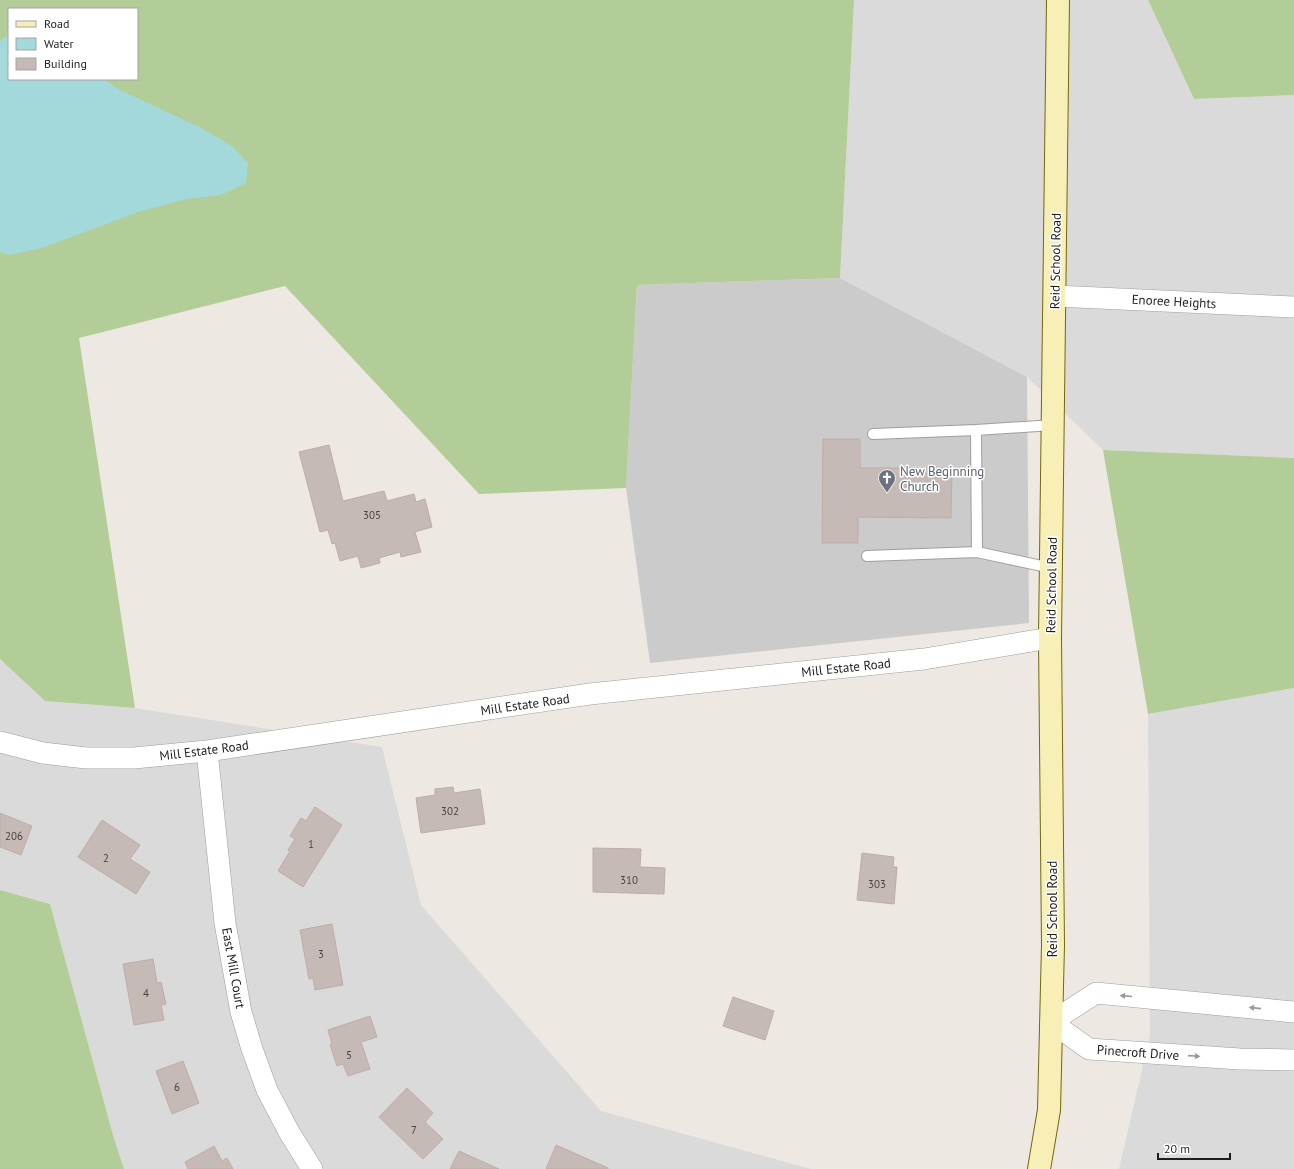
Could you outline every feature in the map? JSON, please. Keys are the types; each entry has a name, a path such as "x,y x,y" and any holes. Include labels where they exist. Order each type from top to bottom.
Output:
{"street":[{"name":"Reid School Road","path":"1038,1169 1049,1110 1053,945 1050,638 1058,0"},
{"name":"Enoree Heights","path":"1054,296 1294,307"},
{"name":"Mill Estate Road","path":"0,742 44,753 86,758 134,758 207,751 590,694 924,659 1050,638"},
{"name":"East Mill Court","path":"207,751 225,923 241,1012 252,1049 267,1090 288,1132 312,1169"},
{"path":"1051,1022 1096,993 1294,1012"},
{"name":"Pinecroft Drive","path":"1051,1022 1089,1049 1240,1059 1294,1060"}],"lane":[{"path":"873,434 1053,425"},
{"path":"976,430 977,552"},
{"path":"867,556 977,552 1051,568"}],"shaded area":[{"path":"854,0 1148,0 1194,99 1294,95 1294,458 1103,450 1027,377 840,278"},
{"path":"840,278 1027,377 1029,623 650,663 626,488 637,285"},
{"path":"0,659 45,701 135,708 382,747 421,905 601,1111 811,1169 124,1169 113,1135 50,904 0,890"},
{"path":"1294,688 1294,1169 1119,1169 1150,1035 1148,714"}],"green space":[{"path":"0,0 854,0 840,278 637,285 626,488 479,494 285,286 79,338 135,708 45,701 0,659"},
{"path":"1148,0 1294,0 1294,95 1194,99"},
{"path":"1103,450 1294,458 1294,688 1148,714"},
{"path":"0,890 50,904 113,1135 124,1169 0,1169"}],"water":[{"path":"8,35 8,80 105,80 120,90 201,128 232,146 248,163 246,183 221,195 187,199 141,211 42,248 9,255 0,252 0,41"}],"building":[{"name":"New Beginning Church","path":"823,439 860,439 860,468 952,468 951,518 858,517 858,543 822,543"},
{"path":"329,445 343,501 384,491 387,501 414,494 416,502 425,499 432,527 415,532 421,552 401,557 400,552 379,558 380,563 361,568 358,556 340,561 335,543 332,544 328,530 320,532 299,452"},
{"path":"453,787 454,793 480,789 485,824 421,833 416,798 435,795 435,789"},
{"path":"315,807 342,825 303,887 278,871 290,851 288,850 295,839 290,836 301,818 306,821"},
{"path":"0,813 32,826 21,855 0,847"},
{"path":"102,820 140,845 130,859 150,872 136,894 78,857"},
{"path":"593,848 641,849 640,867 665,868 664,894 593,892"},
{"path":"862,853 894,857 893,867 897,867 894,904 857,900"},
{"path":"332,924 343,985 315,990 313,978 309,979 300,930"},
{"path":"153,959 157,983 161,982 166,1004 161,1005 164,1020 134,1025 123,964"},
{"path":"733,997 774,1011 765,1040 723,1026"},
{"path":"370,1016 377,1037 361,1042 370,1069 348,1076 343,1064 337,1066 330,1045 332,1044 328,1030"},
{"path":"183,1061 199,1103 172,1114 156,1071"},
{"path":"407,1088 433,1113 425,1122 443,1139 423,1159 379,1117"},
{"path":"556,1145 608,1168 608,1169 546,1169"},
{"path":"214,1146 222,1161 227,1158 233,1169 188,1169 185,1162"},
{"path":"459,1151 499,1169 450,1169"}],"place":[{"name":"New Beginning Church","path":"887,493"}]}
